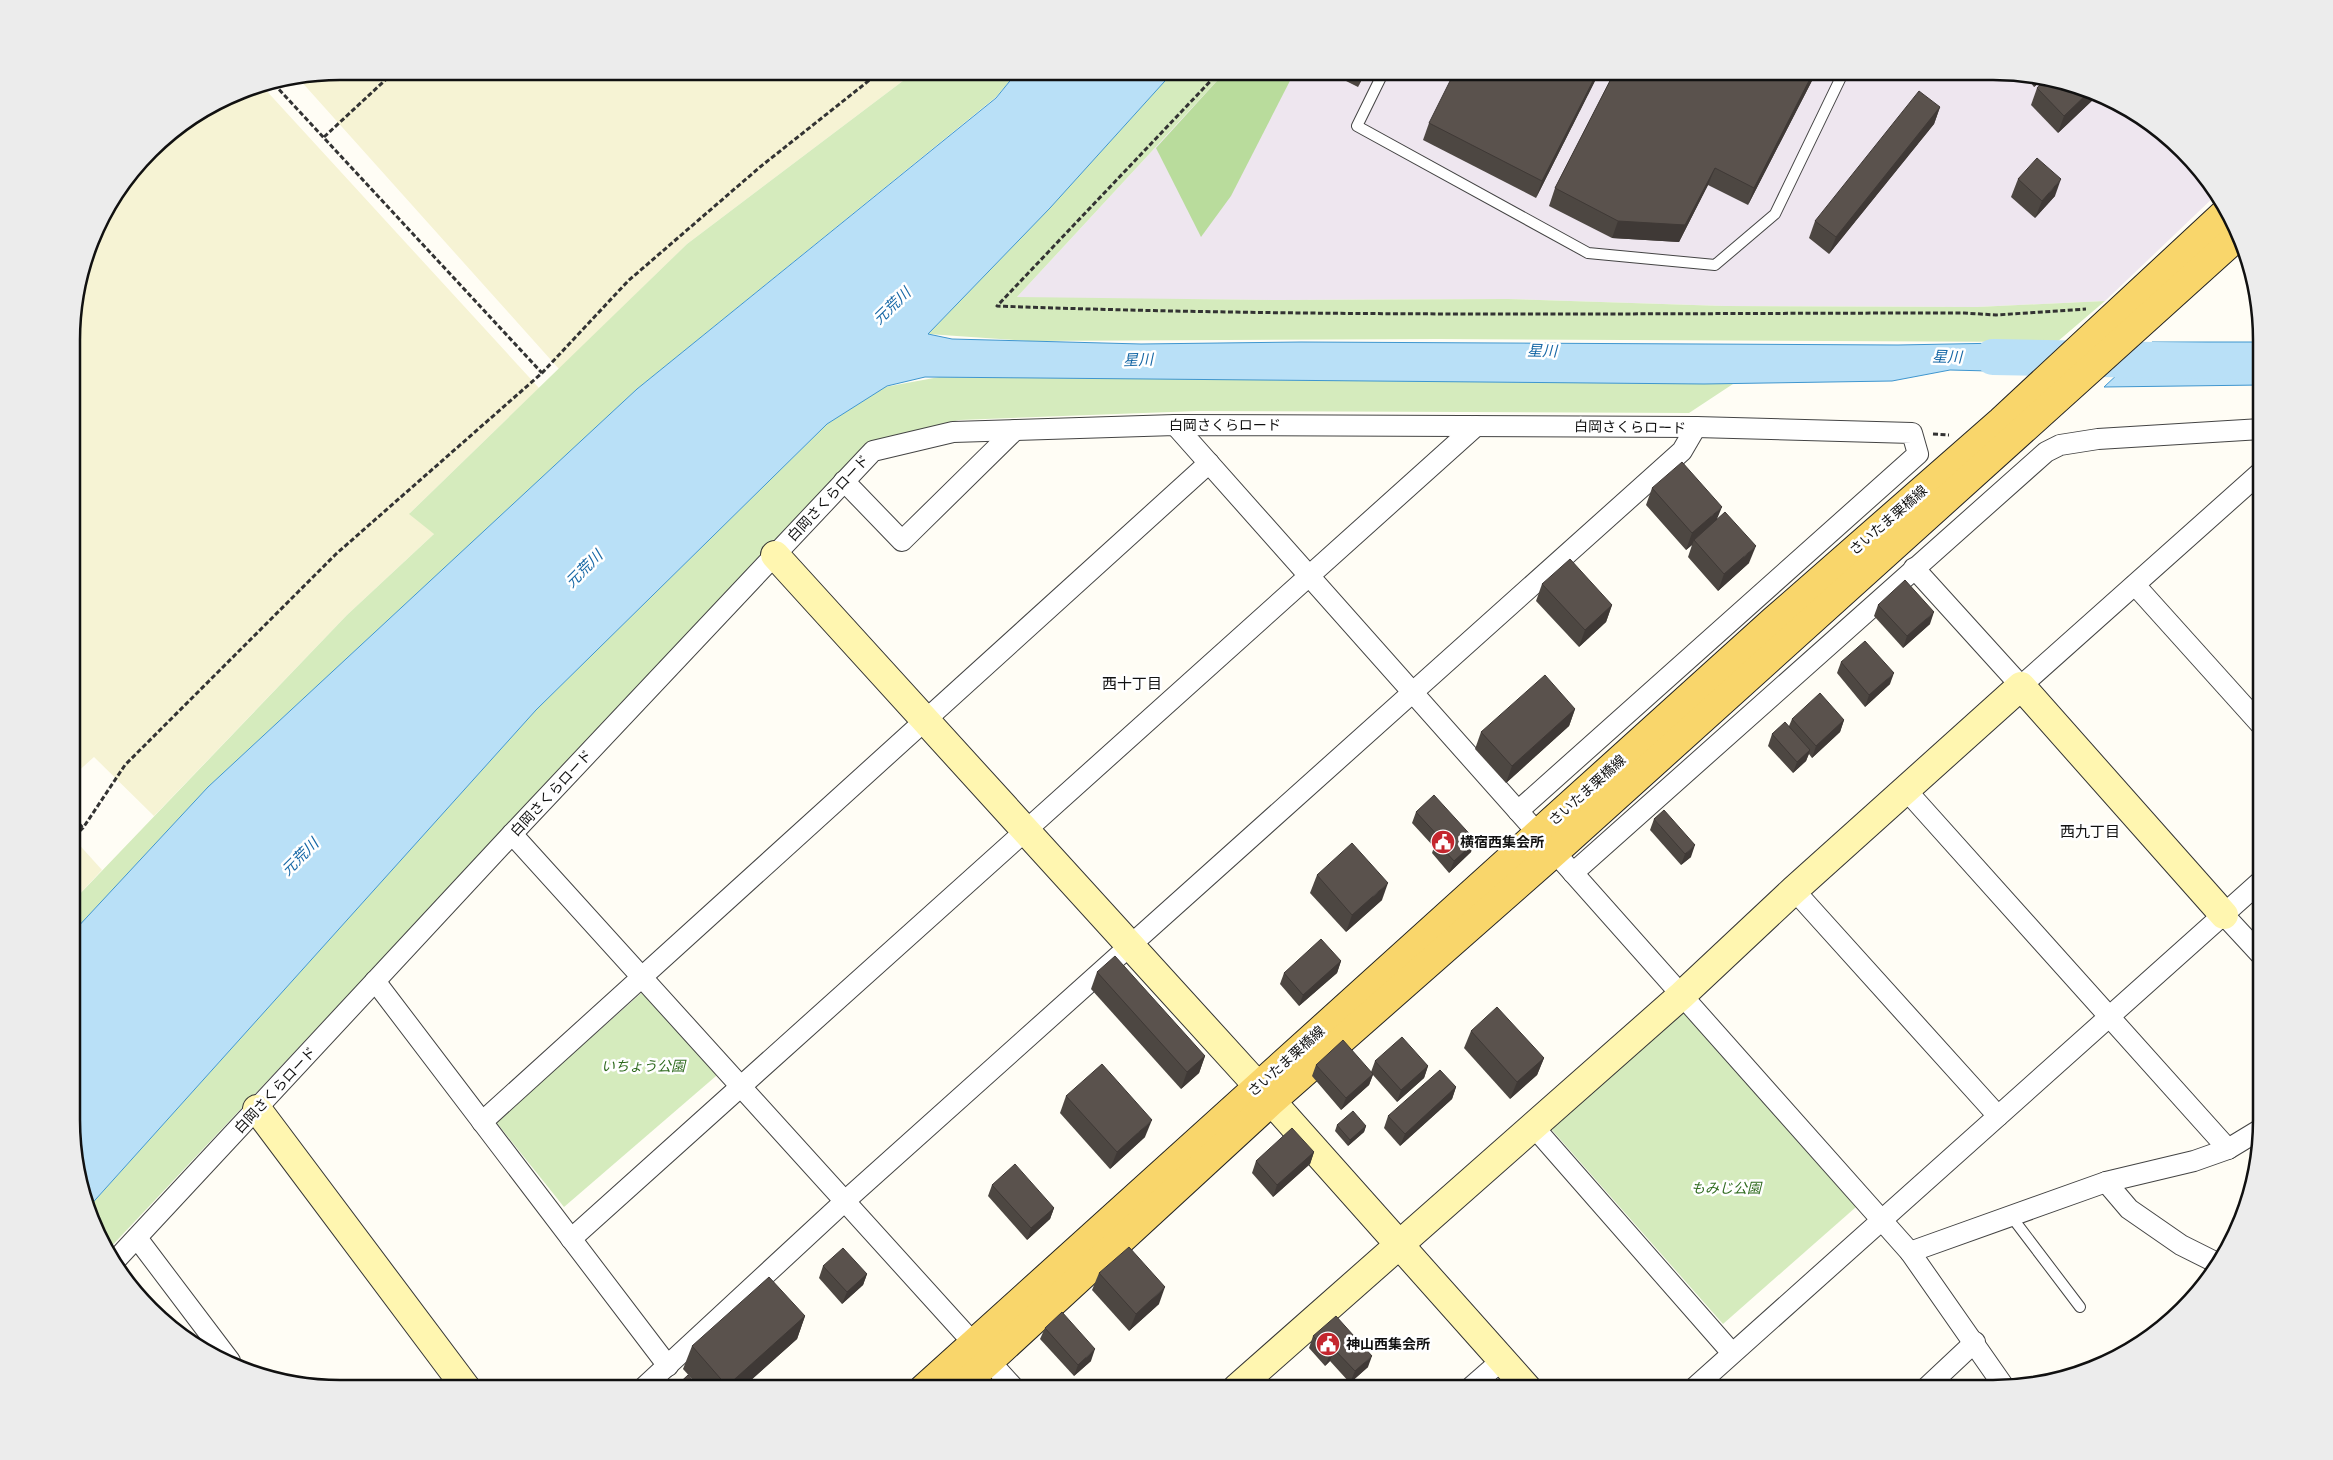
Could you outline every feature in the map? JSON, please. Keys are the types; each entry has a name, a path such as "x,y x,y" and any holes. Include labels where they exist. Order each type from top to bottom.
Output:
{"main road":[{"name":"さいたま栗橋線","path":"1547,843 1781,614 2001,421 2221,216"},
{"name":"さいたま栗橋線","path":"936,1380 982,1352 1264,1094 1547,843 2036,421 2233,241"},
{"name":"さいたま栗橋線","path":"964,1380 982,1352"}],"street":[{"path":"1175,425 1910,1252 1975,1342 2000,1380"},
{"name":"白岡さくらロード","path":"120,1257 512,834 872,451 952,432 1175,425 1696,428 1912,433 1918,454 1518,811"},
{"path":"571,1239 1476,426"},
{"path":"652,1380 845,1202 1682,451 1696,428"},
{"path":"1573,873 2046,452 2060,445 2098,439 2253,429"},
{"path":"844,481 902,541 1015,430"},
{"path":"482,1122 1209,463"},
{"path":"1245,1380 1682,995 1794,890 2135,585 2253,487"},
{"path":"775,554 1026,830 1520,1380"},
{"path":"1914,568 2253,946"},
{"path":"2135,585 2253,716"},
{"path":"1906,790 2228,1149"},
{"path":"512,834 1008,1380"},
{"path":"1703,1380 2253,888"},
{"path":"1794,890 1998,1116"},
{"path":"375,981 668,1366"},
{"path":"257,1109 460,1380"},
{"path":"1533,1126 1732,1353"},
{"path":"1910,1252 2106,1182 2194,1161 2228,1149 2252,1134"},
{"path":"2106,1182 2129,1209 2181,1245 2211,1260"},
{"path":"137,1238 222,1351"},
{"path":"1935,1380 1975,1342"},
{"path":"1479,1380 1502,1360"}],"lane":[{"path":"1379,80 1356,126 1588,253 1716,265 1775,214 1840,80"},
{"path":"2011,1216 2080,1307"}],"path":[{"path":"324,138 385,80"},
{"path":"80,831 125,765 336,554 542,374 628,281 760,167 870,80"},
{"path":"1211,80 997,306 1135,311 1528,315 1964,313 1996,316 2119,311"},
{"path":"278,88 542,374"},
{"path":"80,825 83,828"}],"shaded area":[{"path":"340,80 904,80 687,244 559,369 302,83"},
{"path":"1218,80 1993,80 2027,82 2077,94 2123,115 2151,134 2177,156 2211,199 2105,301 1977,307 1724,306 1508,299 1016,298"},
{"path":"267,91 539,388 410,513 435,533 347,615 154,816 94,757 80,770 80,340 82,306 89,273 100,241 115,210 134,182 156,156 182,134 210,115 241,100"},
{"path":"80,846 102,870 80,894"}],"green space":[{"path":"904,80 1010,80 996,97 637,389 208,787 80,925 80,894 347,615 434,534 409,514 687,244"},
{"path":"1166,80 1218,80 1017,297 1280,300 1508,299 1724,306 1977,307 2105,301 2057,342 1438,339 1029,341 928,334 1050,208"},
{"path":"1218,80 1290,80 1231,196 1201,237 1156,148"},
{"path":"950,375 1739,380 1689,413 1197,411 959,420 867,444 112,1245 93,1202 536,710 827,424 885,387"},
{"name":"いちょう公園","path":"647,988 723,1070 564,1207 496,1122"},
{"name":"もみじ公園","path":"1679,1005 1864,1200 1723,1324 1551,1129"}],"water":[{"name":"元荒川","path":"1011,80 1166,80 1050,208 928,334 952,339 1141,344 1301,342 1898,345 2057,342 2029,372 1950,370 1892,381 1704,384 925,377 887,386 827,424 536,710 93,1202 82,1154 80,1120 80,925 208,787 637,389 996,98"},
{"path":"2152,342 2253,342 2253,385 2104,387"}],"building":[{"path":"1450,80 1593,80 1542,181 1429,123"},
{"path":"1610,80 1809,80 1754,188 1715,168 1685,225 1618,221 1555,188"},
{"path":"2040,84 2044,85 2084,97 2064,116 2037,88"},
{"path":"1919,91 1940,107 1836,237 1815,221"},
{"path":"2037,158 2061,179 2042,201 2018,179"},
{"path":"1682,462 1722,507 1692,533 1652,488"},
{"path":"1725,512 1756,546 1724,574 1694,540"},
{"path":"1570,559 1612,605 1585,630 1542,584"},
{"path":"1905,580 1934,612 1907,636 1878,605"},
{"path":"1865,641 1894,673 1869,695 1841,662"},
{"path":"1545,675 1575,709 1512,766 1481,732"},
{"path":"1820,693 1844,720 1816,746 1792,719"},
{"path":"1785,722 1810,750 1797,762 1772,734"},
{"path":"1434,795 1476,841 1454,861 1436,841 1440,838 1416,812"},
{"path":"1664,810 1695,845 1685,854 1654,819"},
{"path":"1352,843 1388,883 1352,915 1317,875"},
{"path":"1321,939 1341,961 1303,995 1284,973"},
{"path":"1115,956 1205,1056 1187,1072 1097,972"},
{"path":"1497,1007 1544,1058 1517,1082 1471,1031"},
{"path":"1402,1037 1428,1066 1401,1090 1375,1061"},
{"path":"1343,1040 1373,1074 1346,1098 1316,1065"},
{"path":"1102,1064 1152,1120 1117,1152 1066,1096"},
{"path":"1440,1070 1456,1087 1405,1134 1388,1116"},
{"path":"1353,1111 1366,1126 1350,1140 1337,1125"},
{"path":"1292,1128 1314,1152 1277,1185 1256,1161"},
{"path":"1015,1164 1054,1208 1031,1228 992,1185"},
{"path":"1129,1247 1165,1287 1136,1314 1099,1273"},
{"path":"843,1248 867,1274 847,1292 823,1266"},
{"path":"769,1277 805,1316 734,1380 722,1380 692,1346"},
{"path":"1062,1312 1095,1349 1078,1365 1045,1328"},
{"path":"1336,1316 1372,1356 1355,1371 1334,1349 1330,1354 1313,1336"},
{"path":"688,1375 692,1380 683,1380"}],"waterway":[{"name":"星川","path":"1993,357 2253,362"}],"place":[{"name":"横宿西集会所","path":"1443,842"},
{"name":"神山西集会所","path":"1328,1344"}],"district":[{"name":"西十丁目","path":"1132,684"},
{"name":"西九丁目","path":"2090,832"}]}
